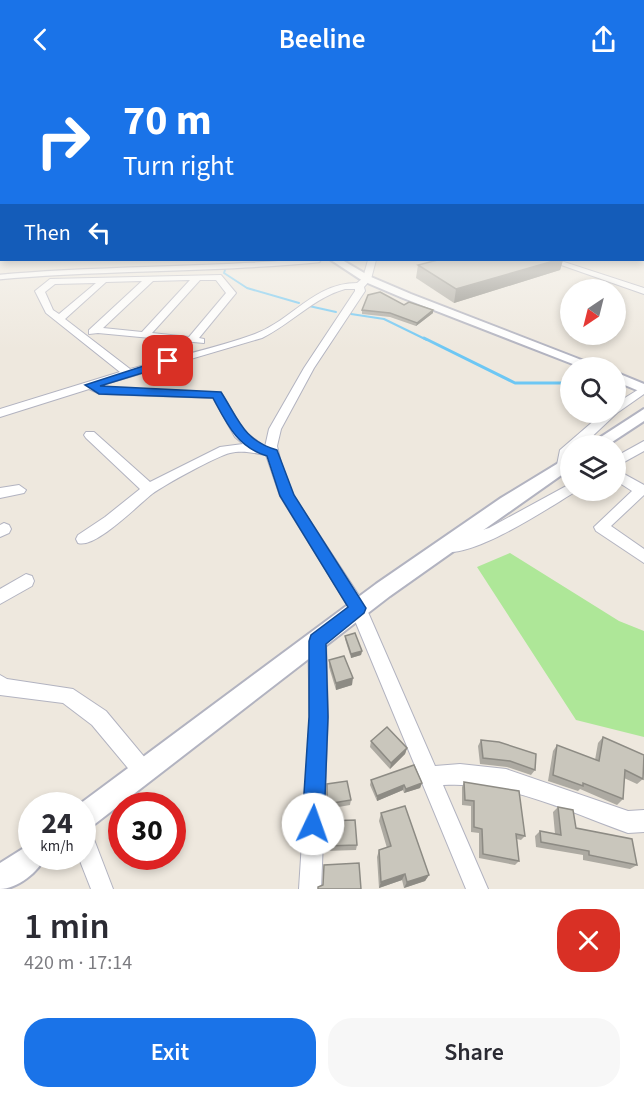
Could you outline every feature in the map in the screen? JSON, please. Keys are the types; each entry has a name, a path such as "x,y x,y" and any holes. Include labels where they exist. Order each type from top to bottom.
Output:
{"street":[{"path":"352,273 363,282 566,357"},
{"path":"367,273 360,291 309,368 275,429 273,453 287,496 358,608 477,889"},
{"path":"590,273 644,291"},
{"path":"128,373 50,311 40,291 53,281 218,277 231,292 192,340"},
{"path":"83,337 98,330 151,278"},
{"path":"144,336 197,278"},
{"path":"59,319 105,279"},
{"path":"0,413 128,373 269,333 304,304 342,285 363,282"},
{"path":"98,330 226,344"},
{"path":"626,381 644,389 626,402"},
{"path":"90,385 99,391 217,395 234,428 256,448"},
{"path":"611,435 644,414"},
{"path":"587,435 600,423"},
{"path":"90,435 149,489"},
{"path":"626,456 644,445"},
{"path":"83,539 110,521 149,489 224,450 235,447 256,448 273,453"},
{"path":"96,808 358,608 560,464"},
{"path":"626,481 641,490 601,527 644,557"},
{"path":"0,493 19,490"},
{"path":"442,547 465,544 485,536 560,495"},
{"path":"0,597 26,581"},
{"path":"310,889 319,717 317,641"},
{"path":"1,686 66,695 99,718 144,772"},
{"path":"431,776 460,774 506,779 628,822 644,821"},
{"path":"0,880 18,866"},
{"path":"95,870 102,889"}],"lane":[{"path":"0,277 52,273"}],"green space":[{"path":"510,553 619,621 644,631 644,737 576,720 477,567"}],"building":[{"path":"430,273 512,273 456,289"},
{"path":"380,292 404,305 409,302 433,310 417,323 390,313 362,310 368,295"},
{"path":"355,633 362,651 351,654 345,636"},
{"path":"344,656 353,678 336,683 329,660"},
{"path":"387,727 407,748 391,763 371,741"},
{"path":"603,737 644,755 643,779 625,770 623,799 583,783 583,786 553,775 557,745 599,761"},
{"path":"481,740 499,742 536,754 535,770 510,761 483,758"},
{"path":"414,765 422,783 406,789 404,785 377,796 371,780"},
{"path":"347,781 351,800 327,804 327,784"},
{"path":"464,782 519,791 525,836 516,834 519,861 483,854 482,829 474,827 474,801 465,800"},
{"path":"405,806 429,875 407,882 405,874 381,882 379,850 391,846 381,813"},
{"path":"558,807 573,810 576,828 632,839 637,865 589,855 589,851 541,842 540,831 561,835"},
{"path":"355,820 357,845 325,846 326,821"},
{"path":"359,863 361,889 318,889 323,885 324,865"}],"waterway":[{"path":"224,273 247,288 299,303"},
{"path":"309,306 336,312"},
{"path":"351,314 384,319 427,340"},
{"path":"424,338 515,383 560,383"}],"route":[{"path":"168,361 90,385 99,391 209,393 220,397 230,422 239,434 256,448 273,453 274,463 287,496 358,608 317,641 319,717 313,824"}]}
